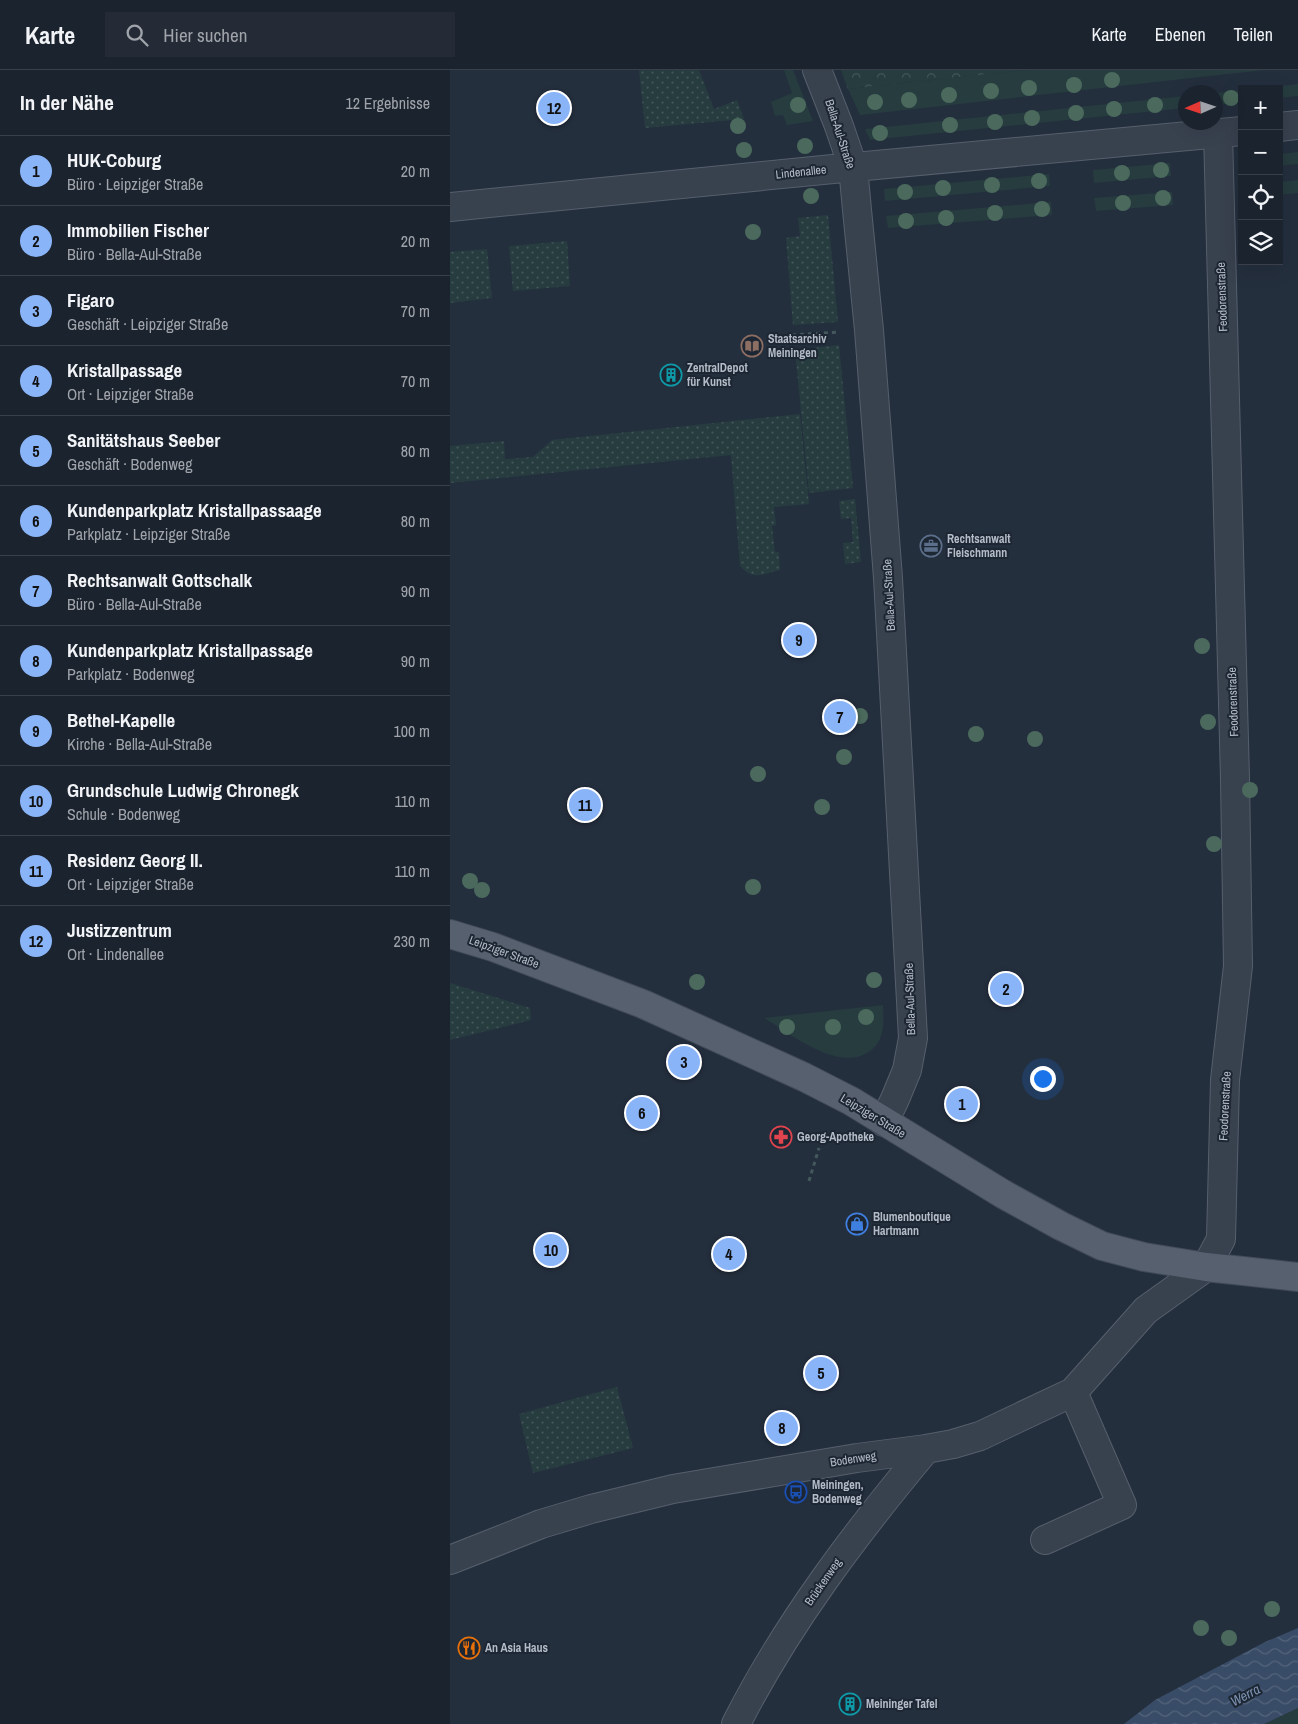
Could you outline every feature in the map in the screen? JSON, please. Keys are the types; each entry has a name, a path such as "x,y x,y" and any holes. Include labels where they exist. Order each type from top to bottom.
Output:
{"main road":[{"name":"Leipziger Straße","path":"450,934 493,948 643,1004 804,1077 851,1101 1003,1194 1102,1246 1144,1257 1206,1267 1298,1277"}],"street":[{"name":"Bella-Aul-Straße","path":"817,70 839,126 852,167 869,330 888,578 913,1038 907,1070 884,1122"},
{"path":"1283,127 1298,125"},
{"name":"Lindenallee","path":"450,207 1230,132"},
{"name":"Feodorenstraße","path":"1206,1267 1221,1239 1225,1080 1238,966 1230,132"},
{"name":"Bodenweg","path":"450,1560 541,1524 591,1509 673,1490 848,1460 926,1449 980,1436 1073,1392 1146,1310 1206,1267"},
{"path":"1045,1540 1122,1505 1073,1392"},
{"name":"Brückenweg","path":"736,1724 749,1698 817,1589 884,1500 926,1449"}],"path":[{"path":"792,335 869,330"},
{"path":"809,1181 819,1148"}],"green space":[{"path":"639,70 699,70 714,109 737,100 744,119 645,128"},
{"path":"784,70 793,70 813,121 787,125 783,115 775,116 771,102 792,93"},
{"path":"841,70 1026,70 848,89"},
{"path":"1026,70 1264,70 860,115 848,89"},
{"path":"1298,84 1298,96 1283,98 1283,86"},
{"path":"1238,90 1238,102 1223,104 1223,92"},
{"path":"1178,97 1178,109 870,140 865,129"},
{"path":"1298,152 1298,164 1283,166 1283,154"},
{"path":"1170,163 1171,176 1094,183 1093,170"},
{"path":"1049,174 1050,186 885,201 884,189"},
{"path":"1298,180 1298,193 1283,195 1283,182"},
{"path":"1172,192 1173,205 1096,211 1094,198"},
{"path":"1051,202 1052,215 888,228 886,216"},
{"path":"828,215 838,322 793,325 786,238 800,236 798,218"},
{"path":"567,241 570,286 513,291 509,246"},
{"path":"487,249 492,298 450,303 450,252"},
{"path":"839,345 853,488 809,493 795,350"},
{"path":"800,414 809,504 774,507 776,525 772,526 775,552 779,552 780,570 758,575 749,574 740,566 731,455 450,483 450,446 504,441 505,459 533,457 552,440"},
{"path":"855,499 861,562 845,564 843,543 853,542 851,518 841,519 839,501"},
{"path":"450,983 530,1008 531,1020 450,1040"},
{"path":"883,1005 882,1034 876,1046 863,1055 851,1058 825,1053 798,1040 764,1018"},
{"path":"617,1387 633,1448 533,1473 519,1414"},
{"path":"1298,1708 1298,1724 1264,1724"}],"water":[{"name":"Werra","path":"1298,1628 1298,1708 1264,1724 1124,1724 1155,1700 1265,1642"}],"place":[{"name":"Justizzentrum","path":"554,108"},
{"name":"Staatsarchiv Meiningen","path":"752,346"},
{"name":"ZentralDepot für Kunst","path":"671,375"},
{"name":"Rechtsanwalt Fleischmann","path":"931,546"},
{"name":"Bethel-Kapelle","path":"799,640"},
{"name":"Rechtsanwalt Gottschalk","path":"840,717"},
{"name":"Residenz Georg II.","path":"585,805"},
{"name":"Immobilien Fischer","path":"1006,989"},
{"name":"Figaro","path":"684,1062"},
{"name":"HUK-Coburg","path":"962,1104"},
{"name":"Kundenparkplatz Kristallpassaage","path":"642,1113"},
{"name":"Georg-Apotheke","path":"781,1137"},
{"name":"Blumenboutique Hartmann","path":"857,1224"},
{"name":"Grundschule Ludwig Chronegk","path":"551,1250"},
{"name":"Kristallpassage","path":"729,1254"},
{"name":"Sanitätshaus Seeber","path":"821,1373"},
{"name":"Kundenparkplatz Kristallpassage","path":"782,1428"},
{"name":"Meiningen, Bodenweg","path":"796,1492"},
{"name":"An Asia Haus","path":"469,1648"},
{"name":"Meininger Tafel","path":"850,1704"}]}
